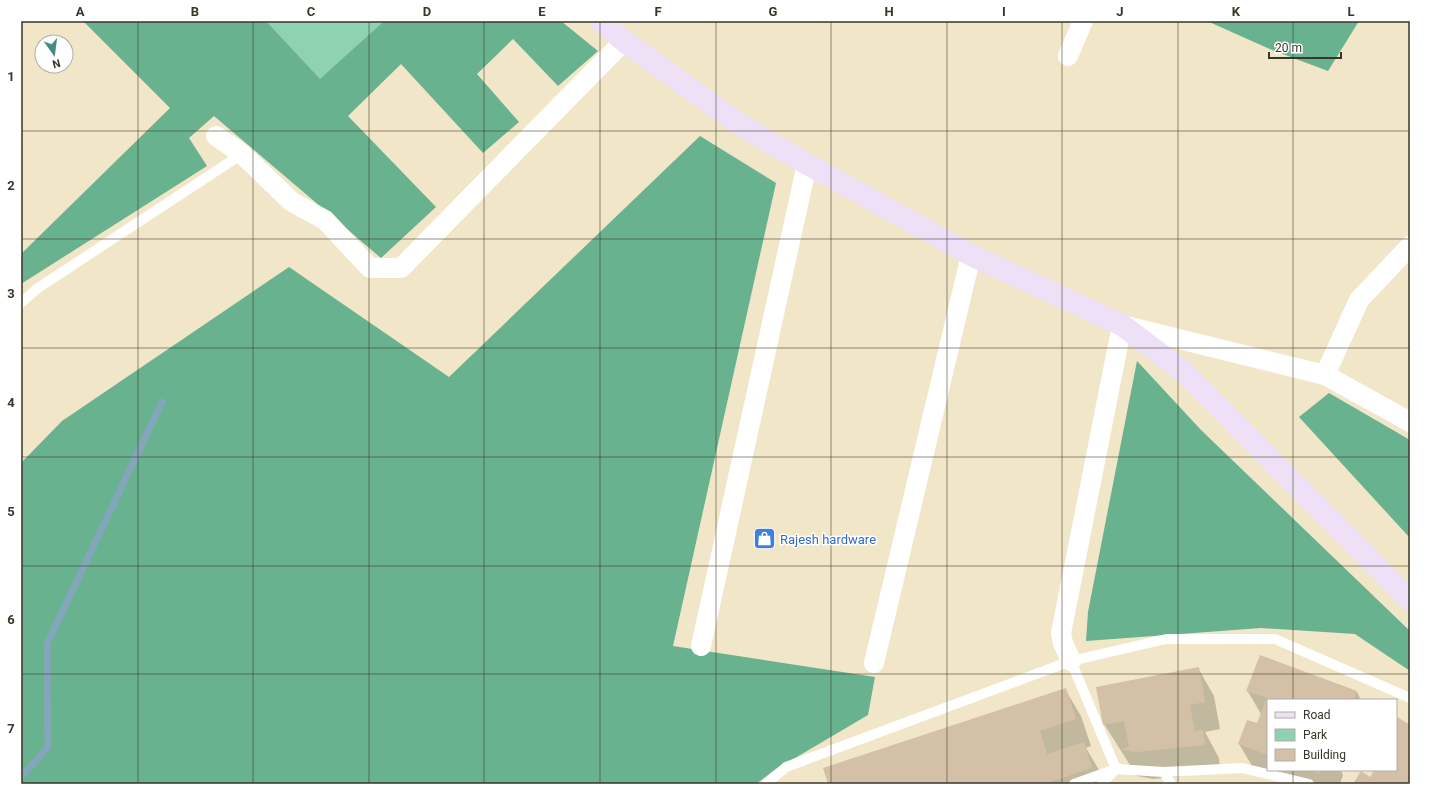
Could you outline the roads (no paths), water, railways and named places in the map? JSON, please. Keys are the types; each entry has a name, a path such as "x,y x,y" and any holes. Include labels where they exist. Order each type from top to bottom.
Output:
{"street":[{"path":"601,21 624,40 739,124 807,164 971,255 1122,325 1324,375 1410,422"},
{"path":"1068,56 1083,21"},
{"path":"216,136 242,154 292,202 325,220 370,268 401,268 624,40"},
{"path":"702,646 807,164"},
{"path":"1324,375 1358,300 1410,246"},
{"path":"874,663 971,255"},
{"path":"1122,325 1184,372 1410,600"},
{"path":"1071,661 1063,643 1061,634 1122,325"}],"lane":[{"path":"21,303 45,283 242,154"},
{"path":"766,784 786,767 1071,661 1166,640 1275,639 1410,698"},
{"path":"1071,661 1116,769"},
{"path":"1074,784 1116,769 1164,772 1242,768 1309,784"},
{"path":"1101,784 1116,769"},
{"path":"1164,772 1171,784"}],"waterway":[{"path":"21,777 48,747 47,644 162,402"}],"place":[{"name":"Rajesh hardware","path":"765,539"}]}
